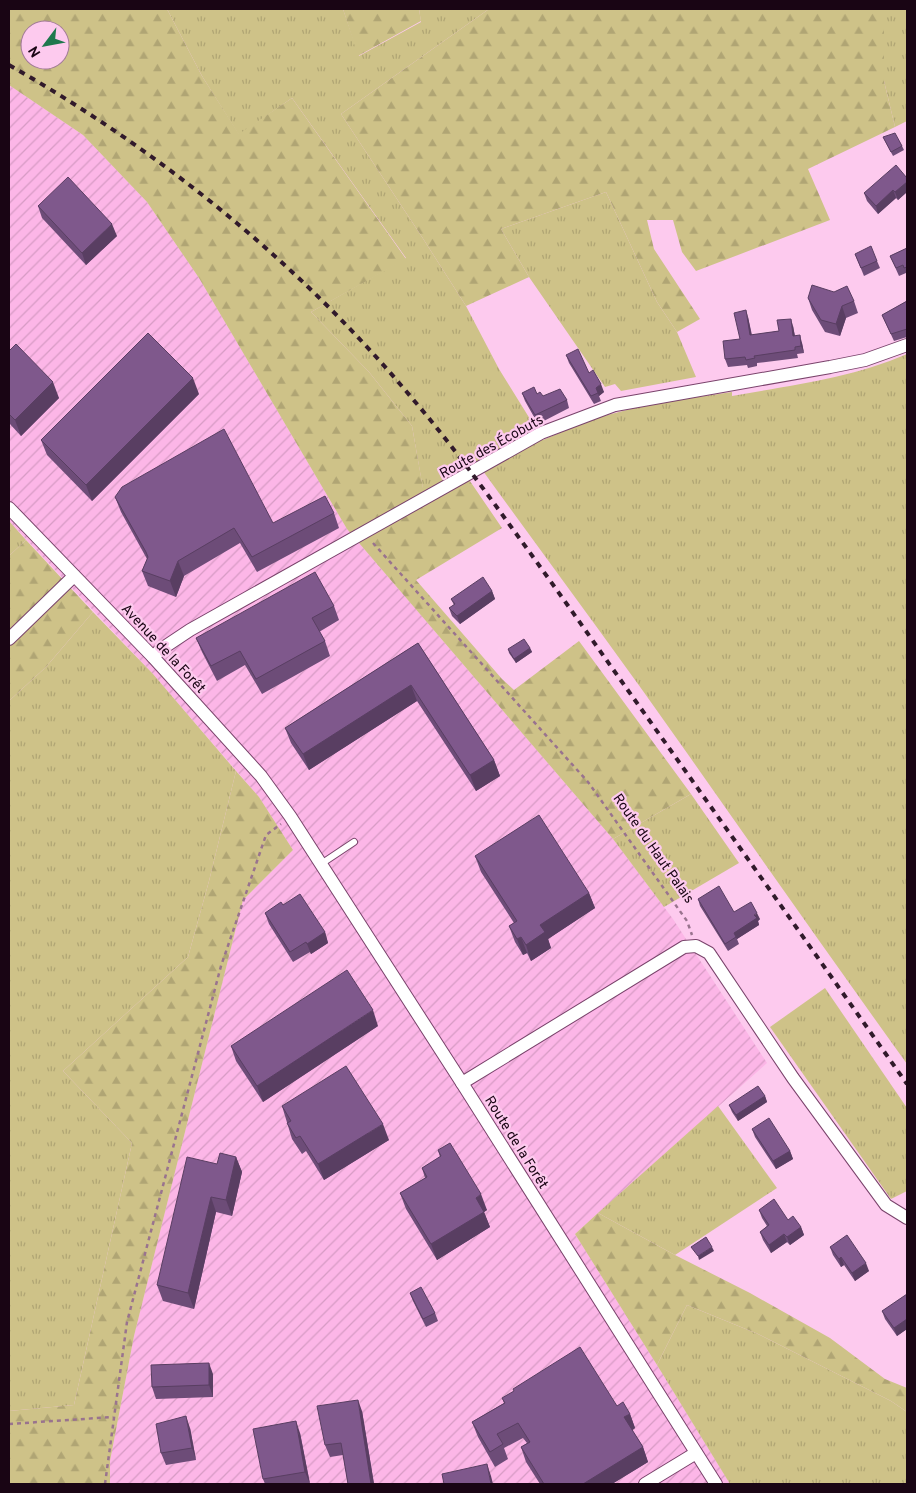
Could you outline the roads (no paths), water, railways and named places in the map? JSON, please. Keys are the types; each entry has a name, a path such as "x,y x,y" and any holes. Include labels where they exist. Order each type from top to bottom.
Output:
{"street":[{"name":"Route des Écobuts","path":"153,657 160,650 190,630 541,433 616,405 866,360 907,344"},
{"name":"Avenue de la Forêt","path":"9,508 153,657 262,776 290,816"},
{"path":"9,639 74,576"},
{"name":"Route de la Forêt","path":"290,816 716,1484"},
{"path":"462,1084 684,947 696,946 710,953 793,1078 886,1205 907,1218"},
{"path":"645,1484 696,1453"}],"lane":[{"path":"321,864 354,842"}],"railway":[{"path":"9,65 65,98 120,134 225,213 322,301 368,348 440,431 494,503 907,1084"}]}
